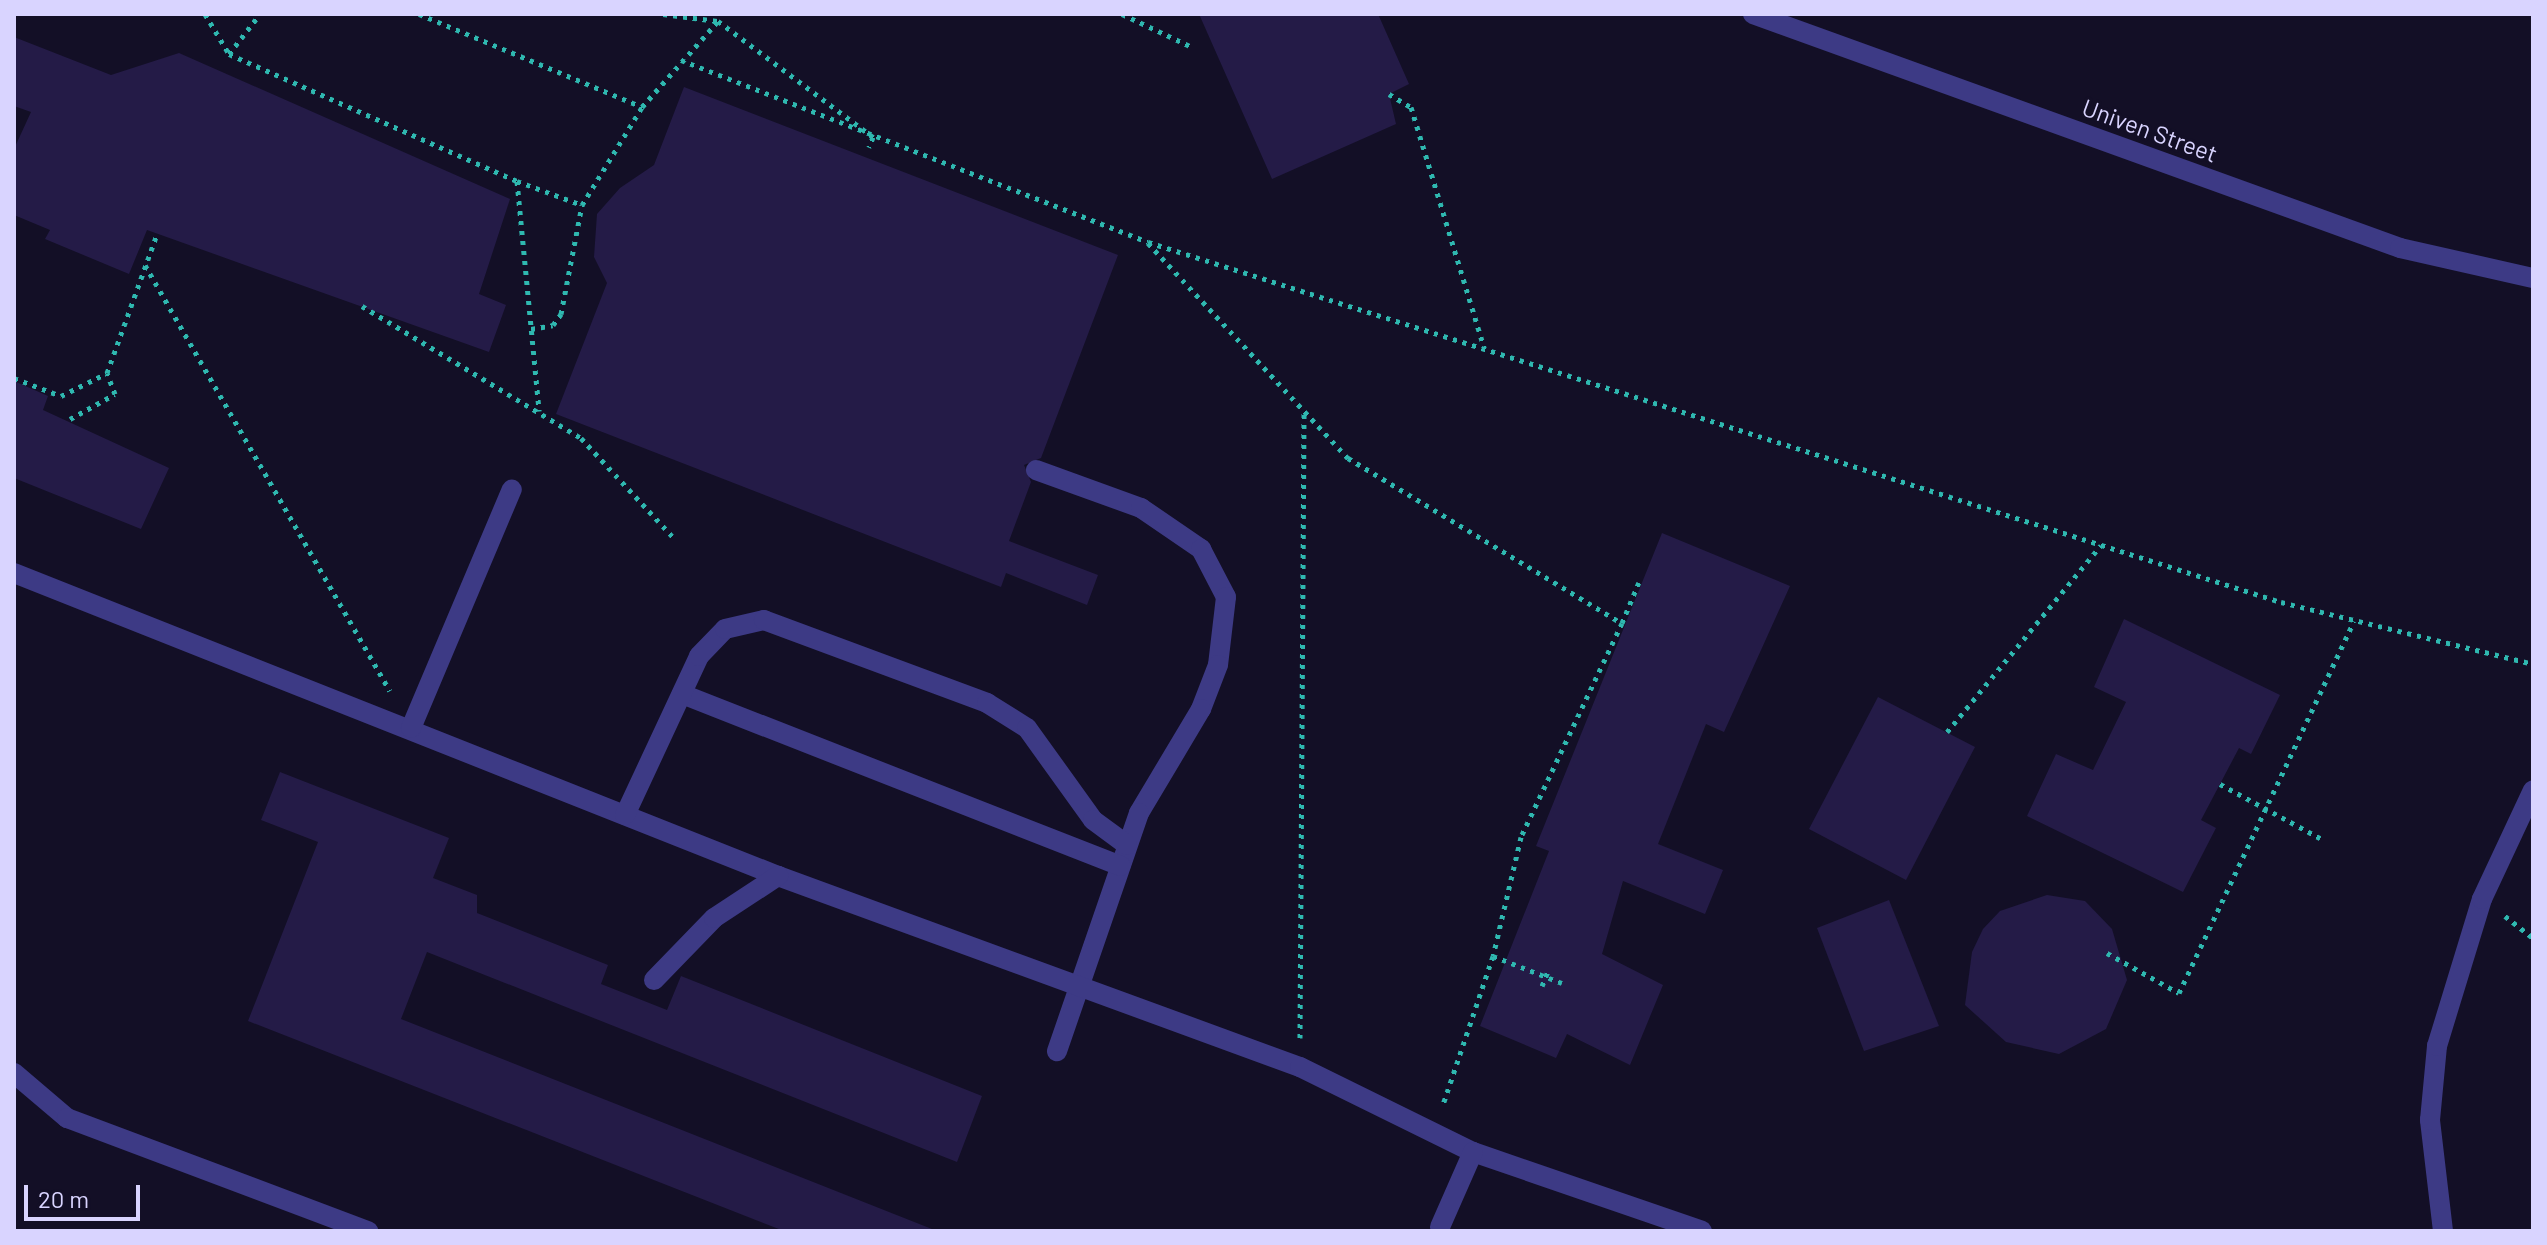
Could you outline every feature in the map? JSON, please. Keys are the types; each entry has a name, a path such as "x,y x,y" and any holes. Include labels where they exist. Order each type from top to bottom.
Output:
{"lane":[{"name":"Univen Street","path":"1753,14 2400,248 2533,278"},
{"path":"1036,470 1141,508 1201,549 1226,597 1218,665 1201,709 1139,813 1057,1051"},
{"path":"411,728 512,489"},
{"path":"14,573 778,876 1300,1067 1433,1137 1702,1231"},
{"path":"625,815 710,642 745,620 764,620 987,703 1027,728 1093,820 1127,845"},
{"path":"682,694 1120,866"},
{"path":"2443,1231 2430,1120 2437,1046 2482,899 2533,790"},
{"path":"654,980 714,918 778,876"},
{"path":"14,1073 67,1118 368,1231"},
{"path":"1440,1227 1473,1152"}],"path":[{"path":"205,14 229,54 517,181 582,205"},
{"path":"229,54 260,14"},
{"path":"419,14 642,107"},
{"path":"663,14 718,21 873,137"},
{"path":"1122,14 1190,46"},
{"path":"531,329 553,325 561,314 582,205 642,107 718,21"},
{"path":"681,60 1148,242 2101,545 2354,621 2533,664"},
{"path":"1389,94 1411,107 1485,349"},
{"path":"869,147 873,137"},
{"path":"517,181 539,411"},
{"path":"70,419 115,394 107,373 157,234"},
{"path":"1148,242 1348,458 1622,623"},
{"path":"145,265 411,728"},
{"path":"362,306 581,438 674,538"},
{"path":"14,378 61,396 107,373"},
{"path":"1300,1067 1304,411"},
{"path":"1947,732 2101,545"},
{"path":"1433,1137 1493,956 1521,837 1639,582"},
{"path":"2107,953 2179,993 2354,621"},
{"path":"2220,784 2320,838"},
{"path":"1493,956 1562,983"},
{"path":"1542,986 1549,969"}],"building":[{"path":"1199,14 1378,14 1409,84 1389,94 1396,124 1272,179"},
{"path":"14,37 111,75 179,53 510,199 479,294 506,305 489,352 147,230 129,274 45,239 50,230 14,215 14,149 31,112 14,106"},
{"path":"684,87 1118,255 1041,458 1024,465 1031,482 1009,541 1098,575 1087,605 1006,573 1001,587 556,414 607,283 594,257 597,214 620,188 654,165"},
{"path":"14,381 48,396 43,410 169,468 141,529 14,478"},
{"path":"1662,533 1790,586 1724,732 1706,724 1658,844 1723,870 1705,914 1623,881 1602,954 1663,985 1630,1065 1567,1034 1556,1058 1480,1026 1549,851 1536,846"},
{"path":"2124,619 2280,695 2251,754 2239,748 2201,820 2216,828 2183,892 2027,816 2056,754 2093,770 2126,702 2094,687"},
{"path":"1878,697 1975,747 1906,880 1809,829"},
{"path":"280,772 449,838 433,878 477,895 477,913 608,965 601,984 667,1010 681,976 982,1096 957,1162 427,952 401,1019 937,1231 784,1231 248,1021 318,842 261,820"},
{"path":"2047,895 2085,901 2112,929 2127,980 2106,1029 2059,1054 2006,1042 1965,1005 1972,952 1983,929 2000,911"},
{"path":"1889,900 1939,1026 1864,1051 1817,928"}]}
